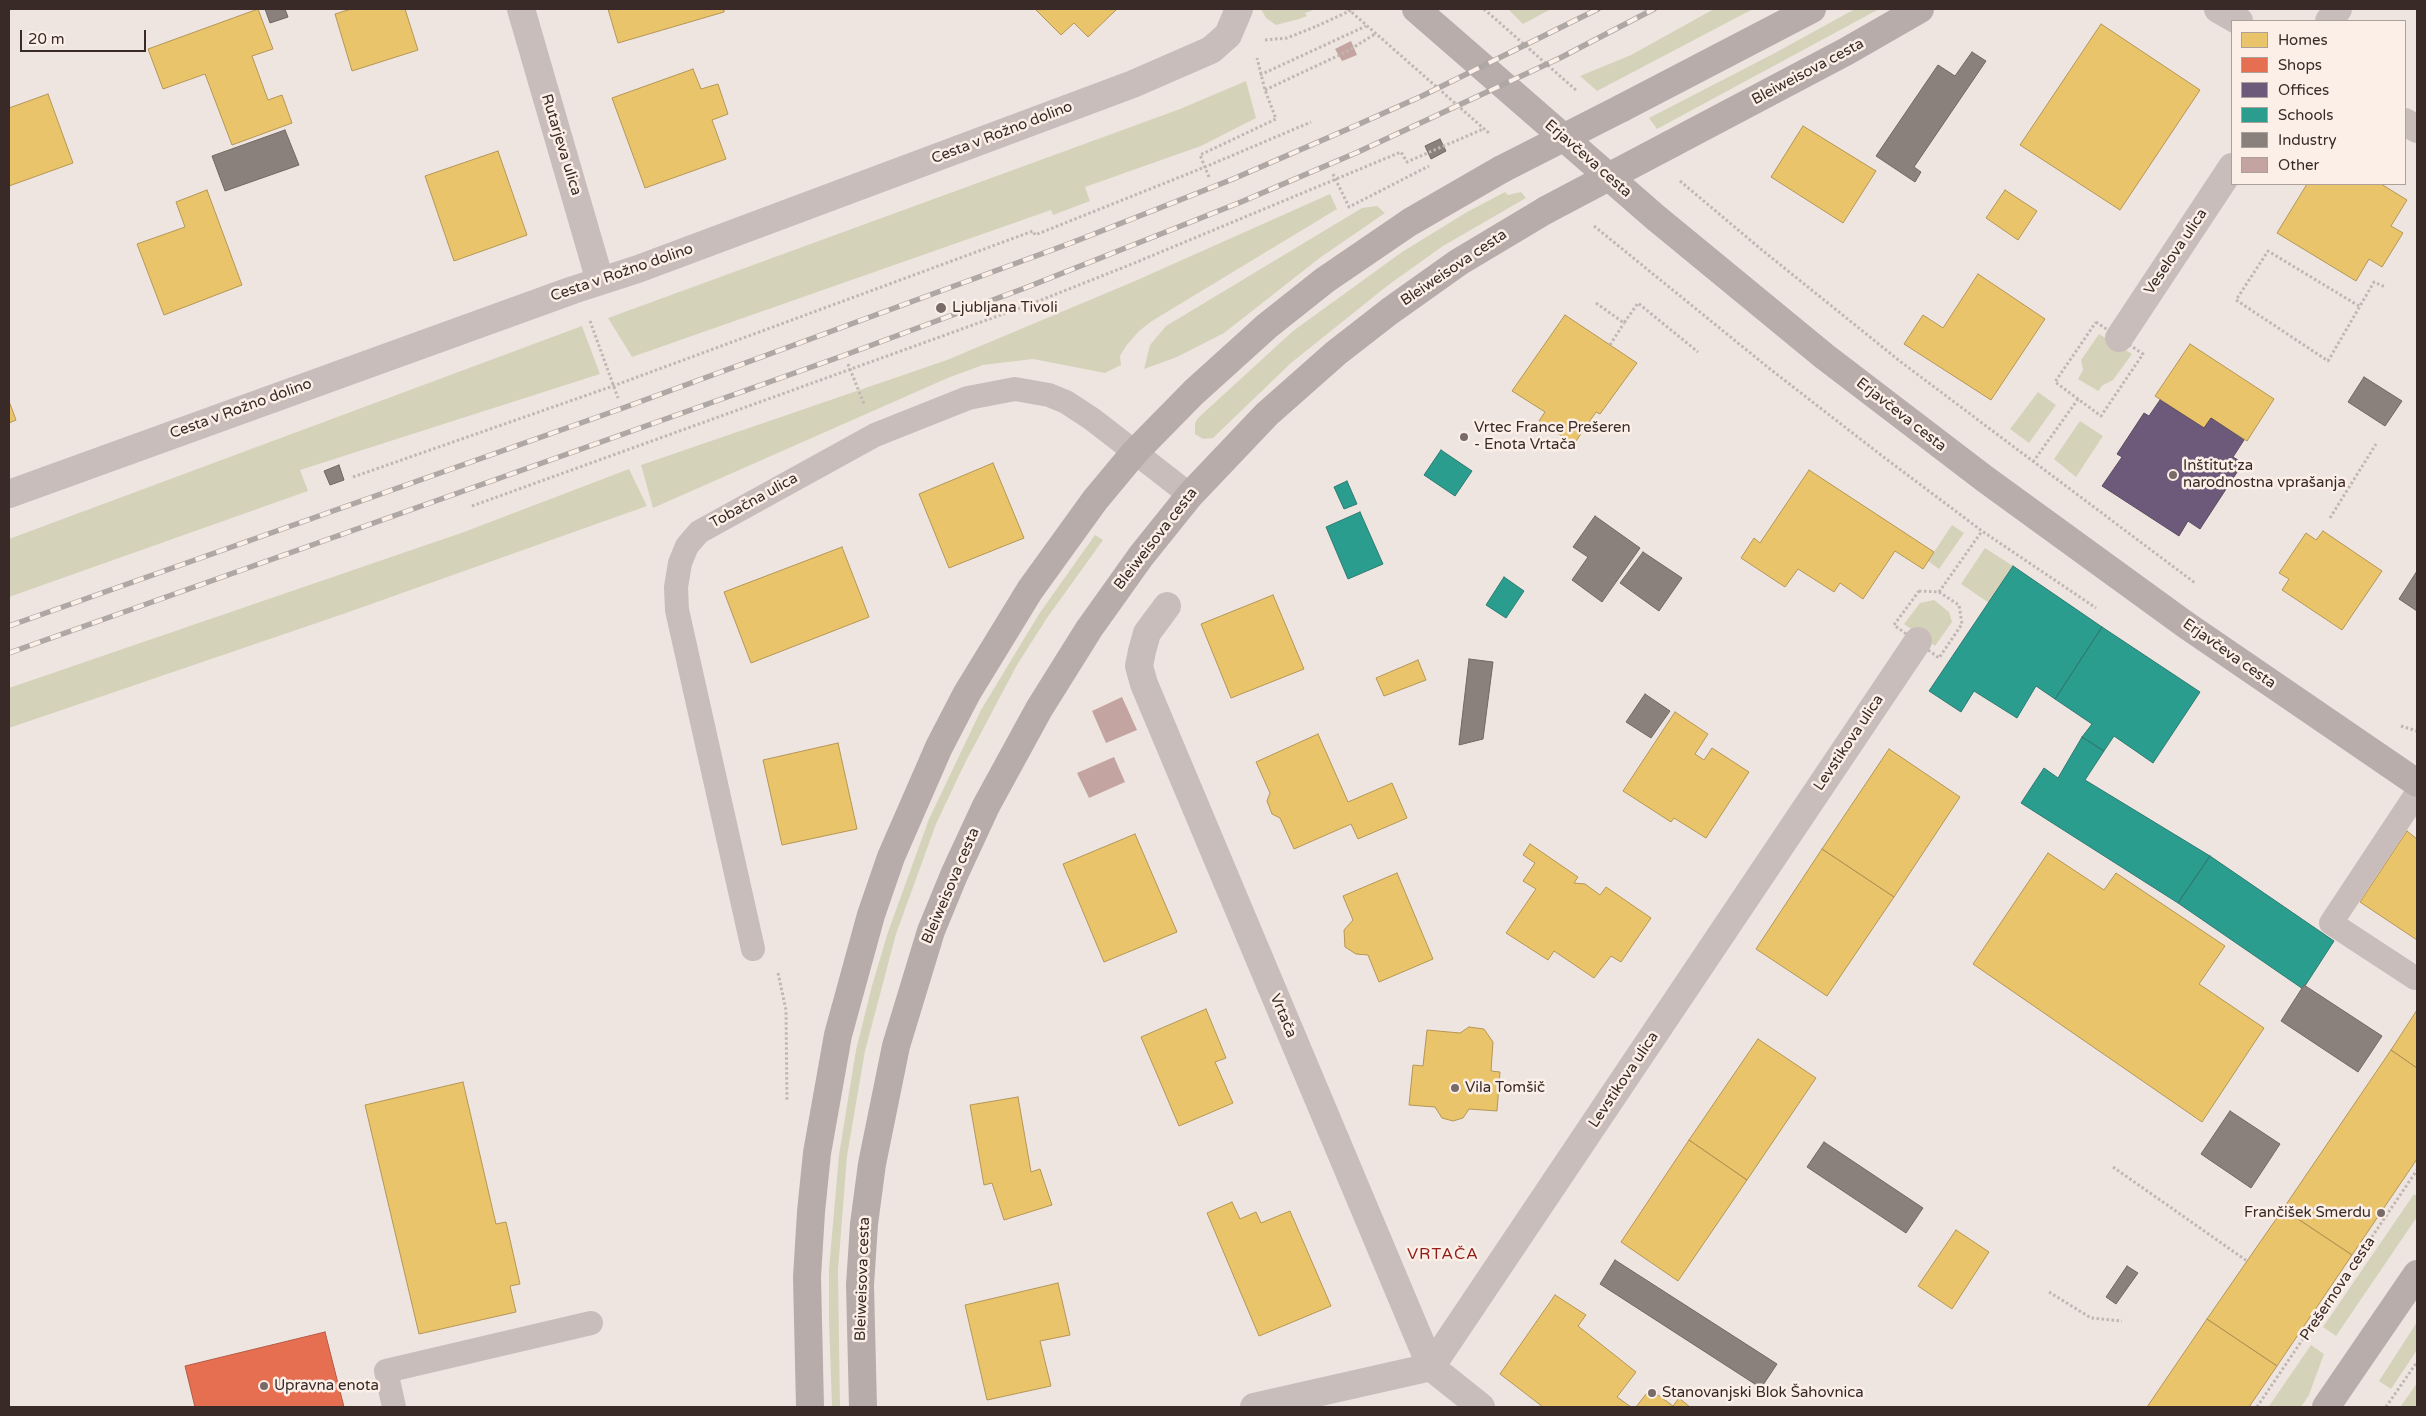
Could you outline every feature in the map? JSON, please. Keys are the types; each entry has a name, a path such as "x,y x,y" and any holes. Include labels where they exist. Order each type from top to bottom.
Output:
{"main road":[{"name":"Erjavčeva cesta","path":"1416,9 1655,217 1824,356 1984,479 2186,625 2417,783"},
{"path":"810,1407 807,1277 817,1153 838,1035 871,915 913,804 967,693 1030,590 1095,500 1135,452 1222,366 1325,280 1410,222 1502,169 1812,9"},
{"name":"Bleiweisova cesta","path":"863,1407 860,1285 864,1224 872,1164 896,1046 931,931 954,875 986,806 1039,709 1106,603 1190,495 1267,414 1349,342 1437,277 1546,210 1847,51 1920,9"},
{"path":"2326,1407 2417,1274"}],"street":[{"name":"Rutarjeva ulica","path":"521,9 600,281"},
{"path":"1228,35 1239,9"},
{"path":"2218,9 2237,20"},
{"path":"2330,20 2338,9"},
{"name":"Cesta v Rožno dolino","path":"9,494 573,290 638,269 1133,84 1198,57 1211,50 1228,35"},
{"path":"2406,123 2417,129"},
{"name":"Veselova ulica","path":"2119,338 2231,169"},
{"name":"Vrtača","path":"1167,606 1147,633 1139,666 1144,684 1431,1367 1481,1407"},
{"name":"Levstikova ulica","path":"1431,1367 1918,642"},
{"path":"1254,1407 1431,1367"}],"lane":[{"name":"Tobačna ulica","path":"752,949 677,610 676,587 680,564 688,546 699,532 875,435 968,398 1014,388 1049,395 1066,402 1092,419 1190,495"},
{"path":"2416,978 2331,923 2417,794"},
{"path":"394,1407 386,1371 591,1323"}],"path":[{"path":"1348,9 1374,34 1492,136"},
{"path":"1228,35 1270,40 1287,38 1354,9"},
{"path":"1484,9 1578,92"},
{"path":"1209,177 1200,155 1276,118 1260,75 1366,26"},
{"path":"1265,90 1346,52 1374,34"},
{"path":"352,477 613,386 1033,231 1035,235 1311,122"},
{"path":"472,506 1050,297 1402,152 1407,162 1483,129"},
{"path":"1333,174 1349,207 1395,183"},
{"path":"1680,181 1755,245 1893,356 2199,587"},
{"path":"1594,225 1770,369 1982,531 1939,592"},
{"path":"2359,306 2268,250 2236,300 2328,361 2374,282 2385,288"},
{"path":"573,290 590,322 618,398"},
{"path":"1596,303 1624,323"},
{"path":"1610,345 1638,303 1698,352"},
{"path":"2096,322 2143,354 2101,416 2078,399 2055,382 2096,322"},
{"path":"848,364 875,435"},
{"path":"2033,462 2078,399"},
{"path":"2330,518 2376,444"},
{"path":"2397,725 2417,731"},
{"path":"2114,1167 2247,1261"},
{"name":"Prešernova cesta","path":"2257,1407 2417,1170"},
{"path":"2049,1292 2091,1318 2122,1321"},
{"path":"2386,1407 2417,1362"}],"green space":[{"path":"1261,9 1316,9 1305,13 1307,16 1276,25 1266,18"},
{"path":"1508,9 1551,9 1523,24"},
{"path":"1714,9 1753,9 1597,91 1580,76 1631,55"},
{"path":"1855,9 1879,9 1657,129 1649,118 1773,54"},
{"path":"1246,81 1256,118 1201,146 1085,187 1090,201 1053,215 1051,210 632,357 608,318 1180,109"},
{"path":"1505,192 1508,195 1521,192 1526,198 1443,246 1387,286 1291,363 1213,438 1203,439 1195,434 1195,423 1198,418 1293,331 1402,252 1467,212"},
{"path":"1330,194 1337,209 1152,321 1139,331 1126,346 1120,356 1121,365 1105,373 1033,359 983,365 950,377 653,508 641,465 947,360 1135,281"},
{"path":"1377,206 1385,213 1321,257 1224,333 1177,357 1144,369 1150,345 1166,326 1362,208"},
{"path":"582,326 600,374 300,470 308,491 9,597 9,539"},
{"path":"2099,334 2132,354 2113,380 2103,385 2098,391 2078,379 2083,370 2081,360"},
{"path":"2038,392 2056,405 2029,443 2010,429"},
{"path":"2080,421 2103,436 2076,477 2054,459"},
{"path":"629,469 647,506 346,613 9,728 9,688 464,532"},
{"path":"1952,525 1964,533 1939,569 1928,561"},
{"path":"1095,535 1103,540 1047,618 1017,665 965,763 936,824 896,934 865,1051 847,1156 838,1270 840,1407 832,1407 829,1269 839,1155 856,1050 888,932 929,819 981,710 1039,614"},
{"path":"1985,548 2013,566 1989,603 1961,584"},
{"path":"1934,600 1949,612 1952,622 1935,646 1904,624 1920,603"},
{"path":"2414,1194 2417,1196 2417,1217 2336,1336 2323,1327"},
{"path":"2417,1322 2417,1350 2391,1389 2379,1381"},
{"path":"2311,1345 2324,1354 2309,1395 2301,1407 2269,1406"},
{"path":"2417,1383 2417,1407 2401,1407 2401,1406"}],"building: Homes":[{"path":"258,9 273,49 252,56 268,100 282,95 292,123 232,145 205,74 163,89 148,49"},
{"path":"351,9 405,9 418,50 352,71 335,14"},
{"path":"608,9 724,9 724,12 618,43"},
{"path":"1035,9 1117,9 1088,37 1074,23 1061,35"},
{"path":"2101,24 2200,90 2120,210 2020,145"},
{"path":"693,69 701,89 718,84 728,114 712,120 726,159 645,188 612,98"},
{"path":"48,94 73,163 9,186 9,108"},
{"path":"1803,126 1876,171 1843,223 1771,177"},
{"path":"498,151 527,235 454,261 425,176"},
{"path":"2306,185 2383,185 2407,200 2391,226 2403,233 2382,267 2369,259 2356,281 2277,233"},
{"path":"207,190 242,285 164,315 137,244 185,227 176,202"},
{"path":"2005,190 2037,211 2018,240 1986,218"},
{"path":"1978,274 2045,319 1991,400 1904,344 1923,315 1943,328"},
{"path":"1565,315 1637,363 1600,414 1596,412 1574,444 1539,421 1545,412 1512,391"},
{"path":"2190,344 2274,399 2247,441 2211,418 2204,428 2155,396"},
{"path":"9,401 16,420 9,423"},
{"path":"993,463 1024,538 949,568 919,494"},
{"path":"1809,470 1934,552 1923,569 1895,551 1863,599 1840,583 1834,592 1798,569 1785,587 1741,558 1754,538 1760,543"},
{"path":"2323,531 2382,571 2342,630 2282,590 2289,579 2279,573 2306,533 2316,540"},
{"path":"842,547 869,617 751,663 724,592"},
{"path":"1273,595 1304,669 1231,698 1201,624"},
{"path":"1418,660 1426,680 1384,696 1376,678"},
{"path":"1675,712 1708,734 1695,754 1704,760 1712,748 1749,772 1706,838 1674,818 1671,822 1623,791"},
{"path":"1318,734 1348,802 1392,783 1407,818 1358,839 1351,824 1294,849 1280,818 1272,814 1267,801 1270,793 1256,762"},
{"path":"838,743 857,829 782,845 763,760"},
{"path":"1889,749 1960,797 1894,897 1822,849"},
{"path":"2407,831 2417,839 2417,940 2360,902"},
{"path":"1135,834 1177,932 1104,962 1063,864"},
{"path":"1530,844 1578,877 1574,883 1585,884 1600,895 1606,887 1651,918 1621,962 1611,956 1594,978 1554,951 1548,960 1506,933 1536,889 1523,881 1535,863 1523,855"},
{"path":"1822,849 1894,897 1827,996 1756,949"},
{"path":"2048,853 2104,890 2116,873 2225,946 2199,984 2264,1028 2202,1122 1973,964"},
{"path":"1397,873 1433,959 1379,982 1368,955 1356,954 1345,947 1344,930 1353,920 1343,896"},
{"path":"1206,1009 1226,1058 1215,1062 1233,1103 1179,1126 1141,1037"},
{"path":"2417,1010 2417,1068 2391,1050"},
{"name":"Vila Tomšič","path":"1469,1027 1484,1029 1493,1042 1491,1071 1500,1072 1497,1111 1469,1109 1463,1118 1453,1121 1442,1118 1435,1107 1409,1105 1413,1065 1423,1066 1427,1030 1460,1033"},
{"path":"1758,1039 1816,1078 1747,1180 1689,1140"},
{"path":"2391,1050 2417,1068 2417,1159 2352,1255 2283,1209"},
{"path":"463,1082 496,1224 506,1222 520,1284 510,1286 516,1312 419,1334 365,1105"},
{"path":"1018,1097 1031,1172 1040,1169 1052,1205 1004,1220 992,1183 984,1185 970,1105"},
{"path":"1689,1140 1747,1180 1678,1281 1621,1242"},
{"path":"1232,1202 1240,1219 1256,1212 1261,1223 1290,1211 1331,1306 1259,1336 1207,1213"},
{"path":"2283,1209 2352,1255 2277,1366 2207,1319"},
{"path":"1956,1230 1989,1252 1952,1309 1918,1286"},
{"path":"1058,1283 1070,1335 1040,1341 1051,1386 987,1400 965,1305"},
{"path":"1555,1295 1586,1315 1578,1326 1636,1372 1617,1397 1631,1407 1543,1407 1500,1374"},
{"path":"2207,1319 2277,1366 2249,1407 2147,1407"},
{"name":"Stanovanjski Blok Šahovnica","path":"1650,1389 1673,1406 1679,1398 1690,1407 1636,1407"}],"building: Shops":[{"name":"Upravna enota","path":"325,1332 344,1407 195,1407 185,1366"}],"building: Offices":[{"name":"Inštitut za narodnostna vprašanja","path":"2160,400 2204,428 2211,418 2244,440 2233,457 2243,463 2200,529 2188,521 2179,536 2102,486 2122,457 2117,454 2144,413 2149,416"}],"building: Schools":[{"path":"1441,450 1472,471 1455,496 1424,475"},
{"path":"1347,481 1357,504 1344,509 1334,487"},
{"path":"1360,512 1383,564 1348,579 1326,527"},
{"path":"2013,566 2102,627 2055,699 2036,686 2017,718 1974,691 1961,712 1929,691"},
{"path":"1504,577 1524,591 1506,618 1486,605"},
{"path":"2102,627 2200,692 2153,763 2114,736 2104,751 2082,737 2092,724 2055,699"},
{"path":"2082,737 2104,751 2085,780 2210,856 2178,903 2021,803 2044,768 2058,778"},
{"path":"2210,856 2334,941 2303,989 2178,903"}],"building: Industry":[{"path":"265,9 285,9 288,17 270,23"},
{"path":"1972,52 1986,61 1914,167 1921,172 1915,182 1876,156 1938,65 1955,76"},
{"path":"285,130 299,165 225,191 212,156"},
{"path":"1440,139 1446,151 1431,159 1425,146"},
{"path":"2364,377 2402,401 2385,426 2348,402"},
{"path":"339,465 344,480 330,485 324,471"},
{"path":"1595,516 1640,548 1602,602 1572,580 1588,557 1573,547"},
{"path":"1643,552 1682,578 1659,611 1620,583"},
{"path":"2417,571 2417,611 2399,599"},
{"path":"1469,659 1493,662 1483,739 1459,745"},
{"path":"1645,694 1670,711 1651,738 1626,722"},
{"path":"2304,985 2382,1036 2358,1072 2281,1021"},
{"path":"2230,1111 2280,1144 2251,1188 2201,1154"},
{"path":"1824,1142 1923,1208 1906,1233 1807,1167"},
{"path":"1615,1260 1777,1364 1761,1388 1600,1284"},
{"path":"2127,1266 2138,1273 2116,1304 2106,1297"}],"building: Other":[{"path":"1351,41 1357,55 1342,61 1335,49"},
{"path":"1122,697 1137,730 1106,743 1092,711"},
{"path":"1114,757 1125,782 1089,798 1077,773"}],"railway":[{"path":"9,626 623,408 1071,243 1233,179 1348,129 1422,96 1598,9"},
{"path":"9,653 845,355 1025,288 1241,202 1358,152 1560,58 1654,9"}],"place":[{"name":"Ljubljana Tivoli","path":"941,308"},
{"name":"Vrtec France Prešeren - Enota Vrtača","path":"1464,437"},
{"name":"Inštitut za narodnostna vprašanja","path":"2173,475"},
{"name":"Vila Tomšič","path":"1455,1088"},
{"name":"Frančišek Smerdu","path":"2381,1213"},
{"name":"Upravna enota","path":"264,1386"},
{"name":"Stanovanjski Blok Šahovnica","path":"1652,1393"}],"district":[{"name":"VRTAČA","path":"1443,1255"}]}
